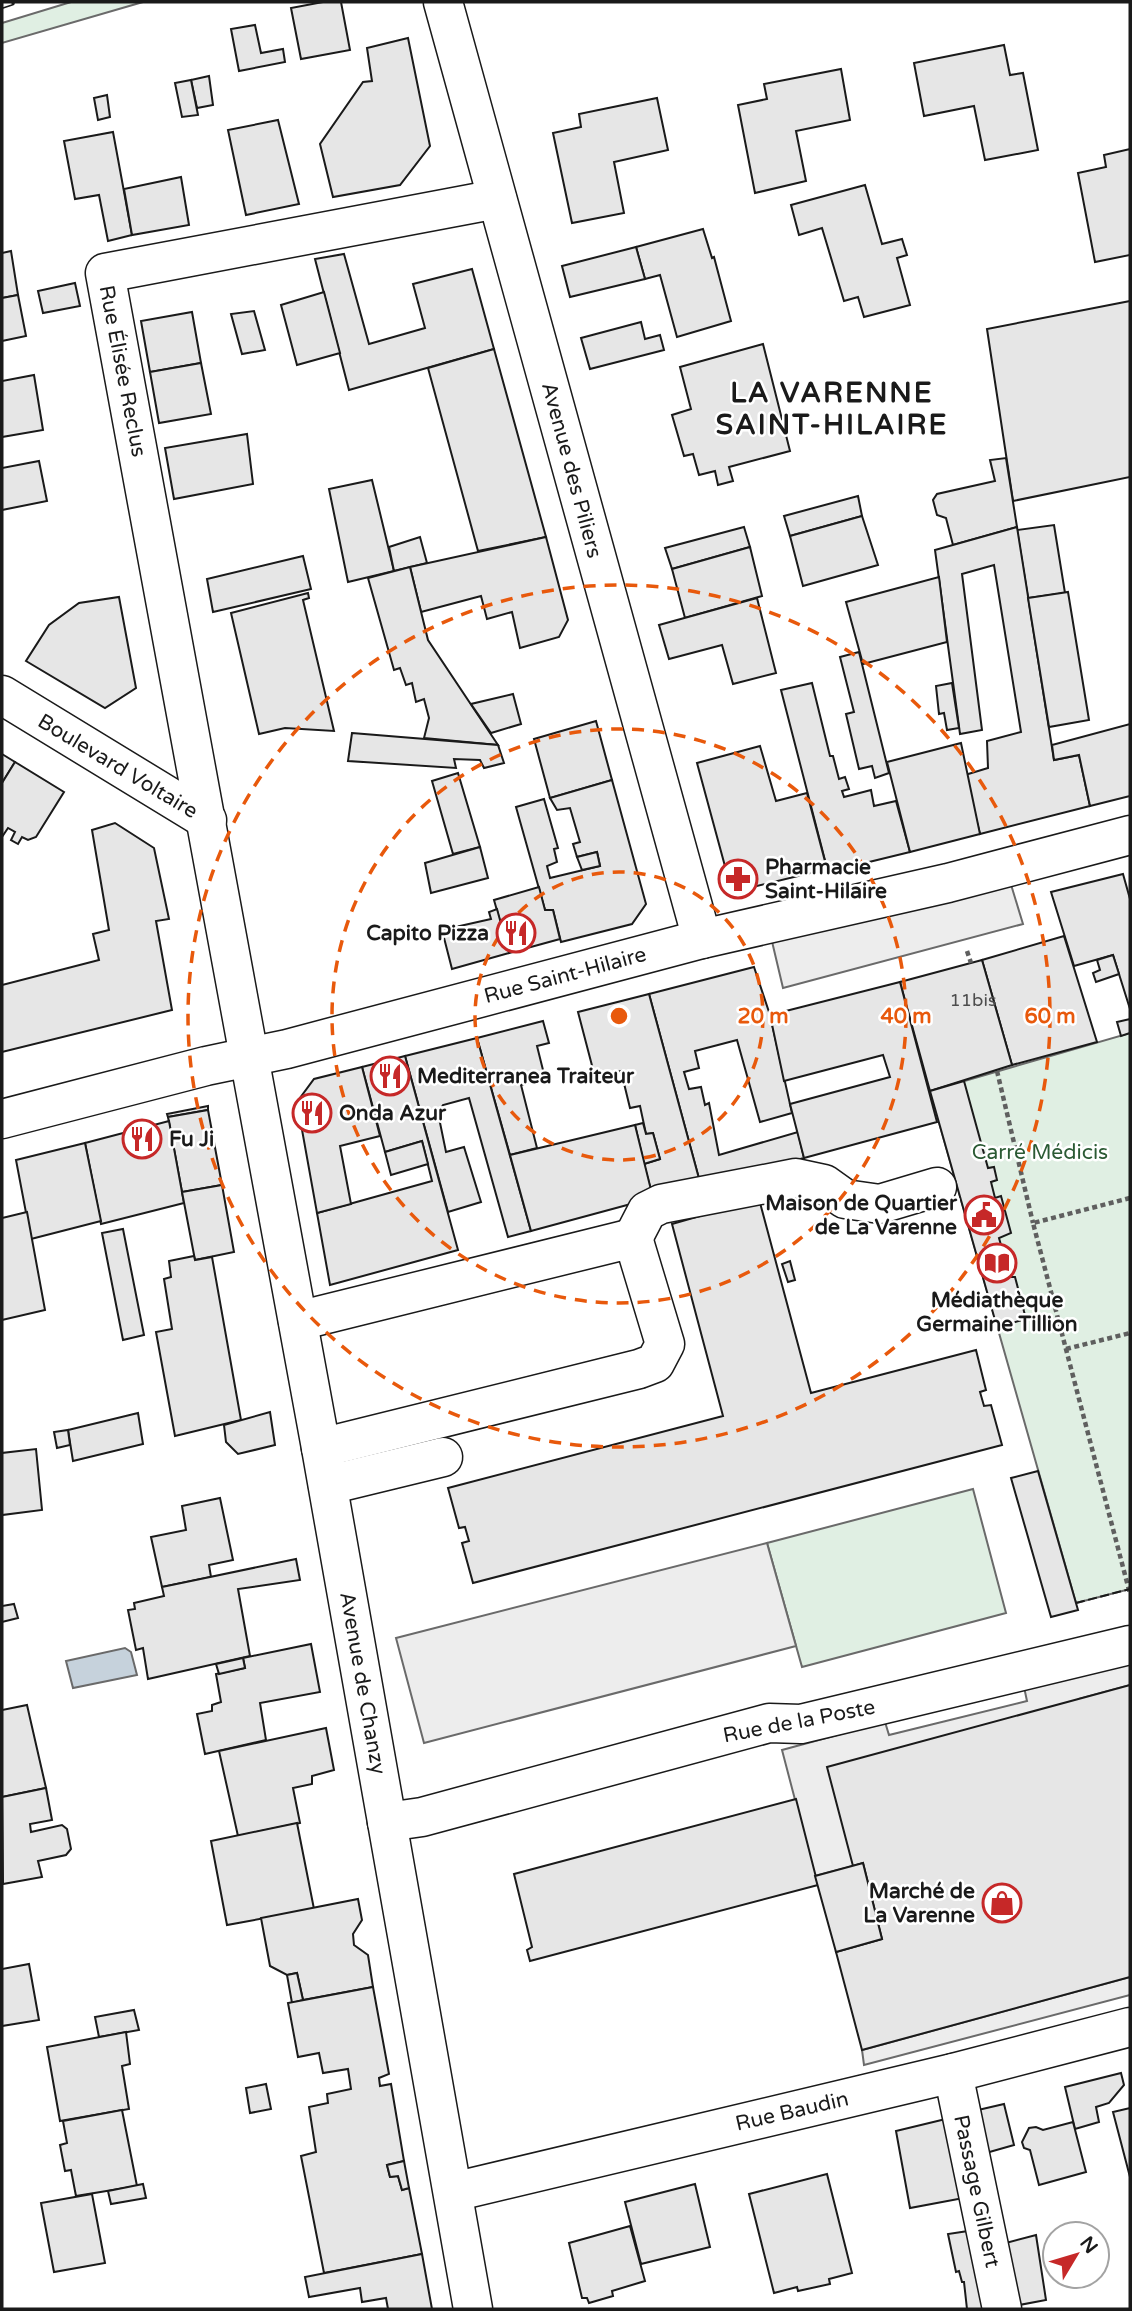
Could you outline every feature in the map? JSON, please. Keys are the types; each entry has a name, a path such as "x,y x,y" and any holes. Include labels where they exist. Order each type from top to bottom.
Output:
{"street":[{"name":"Avenue des Piliers","path":"443,2 702,939"},
{"name":"Rue Élisée Reclus","path":"207,820 105,273 497,198"},
{"name":"Boulevard Voltaire","path":"2,695 207,820 250,1058"},
{"name":"Rue Saint-Hilaire","path":"2,1119 250,1058 702,939 948,883 1130,835"},
{"name":"Avenue de Chanzy","path":"250,1058 473,2309"},
{"path":"321,1448 655,1363 665,1344 634,1238 647,1211 661,1204 796,1178 824,1184 845,1199 880,1204 937,1187"},
{"path":"298,1321 634,1238"},
{"path":"328,1485 443,1457"},
{"name":"Rue de la Poste","path":"387,1822 422,1817 769,1723 801,1724 1130,1645"},
{"name":"Rue Baudin","path":"453,2192 953,2073 1130,2027"},
{"name":"Passage Gilbert","path":"953,2073 1002,2309"}],"path":[{"path":"967,951 971,964"},
{"path":"997,1071 1032,1223 1130,1594"},
{"path":"1032,1223 1130,1198"},
{"path":"1066,1349 1130,1333"}],"green space":[{"path":"71,2 143,2 2,43 2,23"},
{"name":"Carré Médicis","path":"1130,1033 1130,1589 1076,1603 930,1091"},
{"path":"973,1489 1006,1613 802,1667 767,1543"}],"shaded area":[{"path":"1009,878 1023,924 783,988 770,933"},
{"path":"767,1543 796,1646 424,1743 396,1638"},
{"path":"125,1648 131,1652 137,1675 73,1688 66,1661"},
{"path":"1130,1656 1130,1685 1079,1699 853,1866 815,1876 782,1750 885,1722 889,1735 1027,1701 1024,1687"},
{"path":"1130,1977 1130,1995 864,2065 862,2050"}],"building":[{"path":"323,2 341,2 350,50 301,59 291,8"},
{"path":"255,25 261,53 283,49 285,62 239,71 231,29"},
{"path":"408,38 430,146 400,185 333,197 320,144 363,82 372,81 367,48"},
{"path":"1004,45 1010,75 1023,73 1038,150 985,160 974,106 924,116 914,63"},
{"path":"841,69 850,120 796,131 806,181 755,193 738,105 767,99 764,84"},
{"path":"209,76 213,105 197,108 191,80"},
{"path":"191,80 198,115 182,117 175,83"},
{"path":"107,95 110,117 98,120 94,98"},
{"path":"657,98 668,150 614,162 624,213 572,223 553,133 581,127 579,114"},
{"path":"278,120 299,204 246,215 228,130"},
{"path":"113,132 132,235 108,241 99,195 75,199 64,141"},
{"path":"1130,149 1130,255 1095,262 1078,173 1106,167 1104,155"},
{"path":"181,177 189,225 132,235 124,189"},
{"path":"865,185 882,244 902,239 907,255 897,258 910,305 864,317 858,297 844,301 822,228 799,235 791,205"},
{"path":"703,229 712,258 714,257 731,321 677,337 660,275 645,279 636,247"},
{"path":"636,247 645,279 570,297 562,266"},
{"path":"11,251 18,295 2,298 2,253"},
{"path":"344,254 369,344 425,328 413,284 472,269 494,349 349,390 315,259"},
{"path":"75,283 80,306 43,313 38,291"},
{"path":"324,292 340,353 297,365 281,305"},
{"path":"18,295 26,336 2,341 2,298"},
{"path":"1130,301 1130,477 1013,501 987,329"},
{"path":"254,311 265,350 242,354 231,314"},
{"path":"192,312 201,363 150,372 141,321"},
{"path":"641,322 645,339 660,335 664,350 590,369 581,338"},
{"path":"763,344 790,451 729,467 733,481 718,485 715,471 699,475 693,454 684,456 672,415 691,409 680,367"},
{"path":"494,349 546,537 478,551 428,368"},
{"path":"201,363 211,414 159,423 150,372"},
{"path":"34,375 43,430 2,437 2,381"},
{"path":"247,434 253,484 174,499 165,448"},
{"path":"1006,458 1017,527 953,545 946,518 937,515 933,500 937,494 995,481 990,460"},
{"path":"39,461 47,501 2,510 2,468"},
{"path":"372,480 394,571 348,582 329,489"},
{"path":"858,496 862,516 790,536 784,516"},
{"path":"862,516 878,565 803,586 790,536"},
{"path":"1054,525 1065,593 1028,598 1017,530"},
{"path":"744,527 750,547 672,569 665,548"},
{"path":"1017,527 1054,760 1079,755 1090,806 980,834 965,775 988,768 987,741 1021,732 994,565 962,574 982,730 960,734 935,550"},
{"path":"420,537 427,563 394,571 389,547"},
{"path":"546,537 568,620 559,637 520,648 512,612 487,619 481,596 421,612 410,567"},
{"path":"750,547 762,596 685,618 672,569"},
{"path":"303,556 311,589 213,612 207,579"},
{"path":"410,567 428,640 498,745 424,738 429,718 424,699 416,702 412,683 406,685 400,668 394,670 368,578"},
{"path":"939,577 947,642 863,664 846,602"},
{"path":"1068,592 1089,720 1049,727 1028,598"},
{"path":"308,593 309,598 303,600 334,731 285,728 259,734 231,613"},
{"path":"119,597 136,688 105,708 26,661 49,625 79,603"},
{"path":"757,598 776,673 733,684 722,645 669,659 659,625"},
{"path":"859,652 889,773 875,778 872,766 859,769 846,714 854,712 840,657"},
{"path":"812,683 830,756 833,756 839,779 845,777 849,789 842,791 844,797 871,790 874,806 896,801 910,852 828,872 781,690"},
{"path":"952,683 959,728 947,730 944,713 939,714 936,686"},
{"path":"513,694 521,724 491,733 471,704"},
{"path":"596,721 612,780 550,798 534,739"},
{"path":"1130,724 1130,796 1090,806 1079,755 1054,760 1052,745"},
{"path":"352,733 498,745 504,763 484,768 480,760 454,759 456,768 348,761"},
{"path":"961,743 980,834 910,852 887,762"},
{"path":"760,746 776,801 807,793 827,869 732,892 697,763"},
{"path":"2,754 15,762 2,783"},
{"path":"15,762 64,792 36,837 28,840 22,837 18,844 11,840 15,832 8,828 2,837 2,783"},
{"path":"458,773 480,847 453,854 432,781"},
{"path":"612,780 646,904 632,924 561,942 553,910 545,910 516,807 544,799 558,848 554,849 557,862 547,866 550,878 600,866 597,852 577,857 573,844 580,842 570,808 557,810 550,798"},
{"path":"115,823 154,848 169,919 156,921 172,1010 2,1052 2,985 99,960 93,934 109,930 92,830"},
{"path":"480,847 488,878 431,893 425,863"},
{"path":"597,852 600,866 582,870 577,857"},
{"path":"1123,874 1130,899 1130,1009 1113,955 1074,966 1051,892"},
{"path":"539,887 545,910 553,910 560,939 509,953 494,900"},
{"path":"497,909 509,953 452,969 442,930 491,919 489,912"},
{"path":"1064,936 1097,1042 1012,1065 982,960"},
{"path":"1113,955 1119,974 1096,982 1093,973 1100,970 1097,960"},
{"path":"982,960 1012,1065 930,1091 900,982"},
{"path":"754,967 770,1015 792,1113 760,1122 737,1040 695,1051 699,1068 684,1072 689,1089 701,1087 705,1105 709,1103 719,1155 798,1132 804,1158 701,1186 649,994"},
{"path":"900,982 937,1122 804,1158 790,1104 890,1077 883,1055 784,1081 770,1015"},
{"path":"649,994 701,1186 653,1198 644,1164 660,1159 653,1133 646,1134 640,1106 630,1108 621,1071 595,1077 578,1012"},
{"path":"1130,1019 1130,1033 1121,1036 1117,1022"},
{"path":"543,1021 549,1043 537,1046 545,1078 521,1085 537,1148 510,1155 477,1038"},
{"path":"477,1038 531,1231 508,1237 469,1098 443,1105 438,1113 446,1152 464,1147 481,1202 448,1212 405,1056"},
{"path":"405,1056 458,1250 330,1285 317,1213 432,1181 422,1141 385,1152 362,1067"},
{"path":"362,1067 380,1136 340,1146 351,1204 317,1213 297,1102 314,1079"},
{"path":"964,1081 988,1168 994,1167 997,1180 991,1182 995,1198 1001,1196 1011,1233 999,1238 1010,1277 1015,1277 1026,1319 997,1327 930,1091"},
{"path":"208,1106 208,1110 168,1117 167,1114"},
{"path":"208,1110 222,1185 182,1192 168,1117"},
{"path":"169,1121 184,1203 101,1224 85,1143"},
{"path":"643,1123 646,1134 653,1133 660,1159 644,1164 635,1125"},
{"path":"635,1125 653,1198 531,1231 510,1155"},
{"path":"422,1141 428,1164 391,1175 385,1152"},
{"path":"85,1143 101,1221 31,1239 16,1160"},
{"path":"222,1185 234,1252 195,1260 182,1192"},
{"path":"759,1199 811,1393 976,1350 986,1390 980,1392 984,1406 991,1405 1002,1445 473,1583 462,1543 469,1541 465,1527 459,1528 448,1488 723,1416 672,1224"},
{"path":"27,1212 45,1310 2,1320 2,1218"},
{"path":"123,1229 144,1335 123,1340 102,1233"},
{"path":"194,1256 195,1260 212,1257 241,1420 175,1436 156,1332 172,1329 164,1279 171,1277 169,1261"},
{"path":"790,1261 795,1280 788,1282 782,1264"},
{"path":"270,1412 275,1445 238,1454 226,1442 224,1425"},
{"path":"138,1413 143,1444 73,1461 68,1430"},
{"path":"68,1430 70,1445 57,1448 54,1432"},
{"path":"36,1449 42,1510 2,1515 2,1453"},
{"path":"1038,1471 1078,1610 1051,1617 1011,1478"},
{"path":"220,1498 233,1560 209,1565 211,1577 162,1587 151,1537 186,1530 182,1506"},
{"path":"296,1559 300,1580 238,1589 250,1656 148,1679 143,1648 136,1650 128,1610 135,1609 134,1603 164,1596 162,1587"},
{"path":"14,1604 18,1618 2,1622 2,1606"},
{"path":"311,1644 320,1692 260,1703 266,1740 205,1754 197,1714 212,1711 212,1705 221,1702 216,1674 245,1668 243,1658"},
{"path":"243,1658 245,1668 219,1674 216,1664"},
{"name":"Marché de La Varenne","path":"1130,1685 1130,1977 862,2050 836,1952 882,1939 863,1863 853,1866 827,1767"},
{"path":"27,1705 46,1788 2,1797 2,1710"},
{"path":"326,1728 334,1770 312,1776 312,1784 293,1788 300,1823 238,1836 219,1751"},
{"path":"46,1788 52,1820 30,1824 31,1832 62,1825 67,1829 71,1849 66,1855 38,1861 42,1877 3,1884 2,1797"},
{"path":"796,1799 818,1885 530,1961 527,1950 532,1947 514,1874"},
{"path":"297,1823 314,1909 227,1925 211,1841"},
{"path":"863,1863 882,1939 836,1952 815,1876"},
{"path":"358,1899 362,1920 353,1934 354,1945 368,1955 373,1987 303,2000 297,1973 287,1975 270,1966 261,1918"},
{"path":"29,1964 39,2020 2,2026 2,1969"},
{"path":"297,1973 303,2000 292,2003 287,1975"},
{"path":"373,1987 389,2074 379,2078 380,2086 391,2084 404,2161 387,2165 390,2177 398,2176 402,2190 409,2188 422,2254 324,2273 301,2156 316,2152 309,2107 328,2103 327,2094 351,2089 348,2069 323,2073 319,2053 298,2057 288,2003"},
{"path":"134,2010 139,2030 99,2037 95,2017"},
{"path":"126,2032 130,2064 122,2066 129,2109 60,2121 47,2047"},
{"path":"1121,2073 1124,2085 1109,2103 1096,2107 1099,2122 1075,2129 1065,2087"},
{"path":"266,2084 271,2109 250,2113 246,2088"},
{"path":"1004,2104 1014,2145 986,2153 978,2110"},
{"path":"1130,2108 1130,2177 1113,2112"},
{"path":"122,2110 137,2186 76,2196 71,2170 65,2171 60,2145 67,2143 63,2121"},
{"path":"954,2117 969,2197 910,2208 896,2131"},
{"path":"1073,2122 1086,2172 1039,2185 1030,2150 1024,2148 1022,2142 1029,2128 1043,2130"},
{"path":"404,2161 409,2188 402,2190 398,2176 390,2177 387,2165"},
{"path":"827,2174 852,2273 829,2279 830,2284 798,2291 797,2287 774,2293 749,2194"},
{"path":"143,2184 146,2198 111,2204 108,2191"},
{"path":"695,2184 710,2247 641,2264 625,2202"},
{"path":"92,2194 105,2263 54,2272 41,2203"},
{"path":"630,2226 645,2281 612,2291 613,2296 589,2303 587,2298 582,2298 569,2243"},
{"path":"975,2230 990,2309 967,2309 964,2282 959,2271 956,2272 948,2234"},
{"path":"1036,2235 1041,2290 1044,2290 1046,2300 1014,2306 1002,2244"},
{"path":"422,2254 432,2309 388,2309 386,2298 362,2302 360,2288 309,2297 305,2277"}],"railway":[{"path":"2,5 11,2"}],"fence":[{"path":"1076,1603 1130,1589"}],"place":[{"name":"Pharmacie Saint-Hilaire","path":"738,879"},
{"name":"Capito Pizza","path":"516,933"},
{"name":"Mediterranea Traiteur","path":"390,1076"},
{"name":"Onda Azur","path":"312,1113"},
{"name":"Fu Ji","path":"142,1139"},
{"name":"Maison de Quartier de La Varenne","path":"984,1215"},
{"name":"Médiathèque Germaine Tillion","path":"997,1263"},
{"name":"Marché de La Varenne","path":"1002,1903"}],"district":[{"name":"LA VARENNE SAINT-HILAIRE","path":"832,408"}]}
